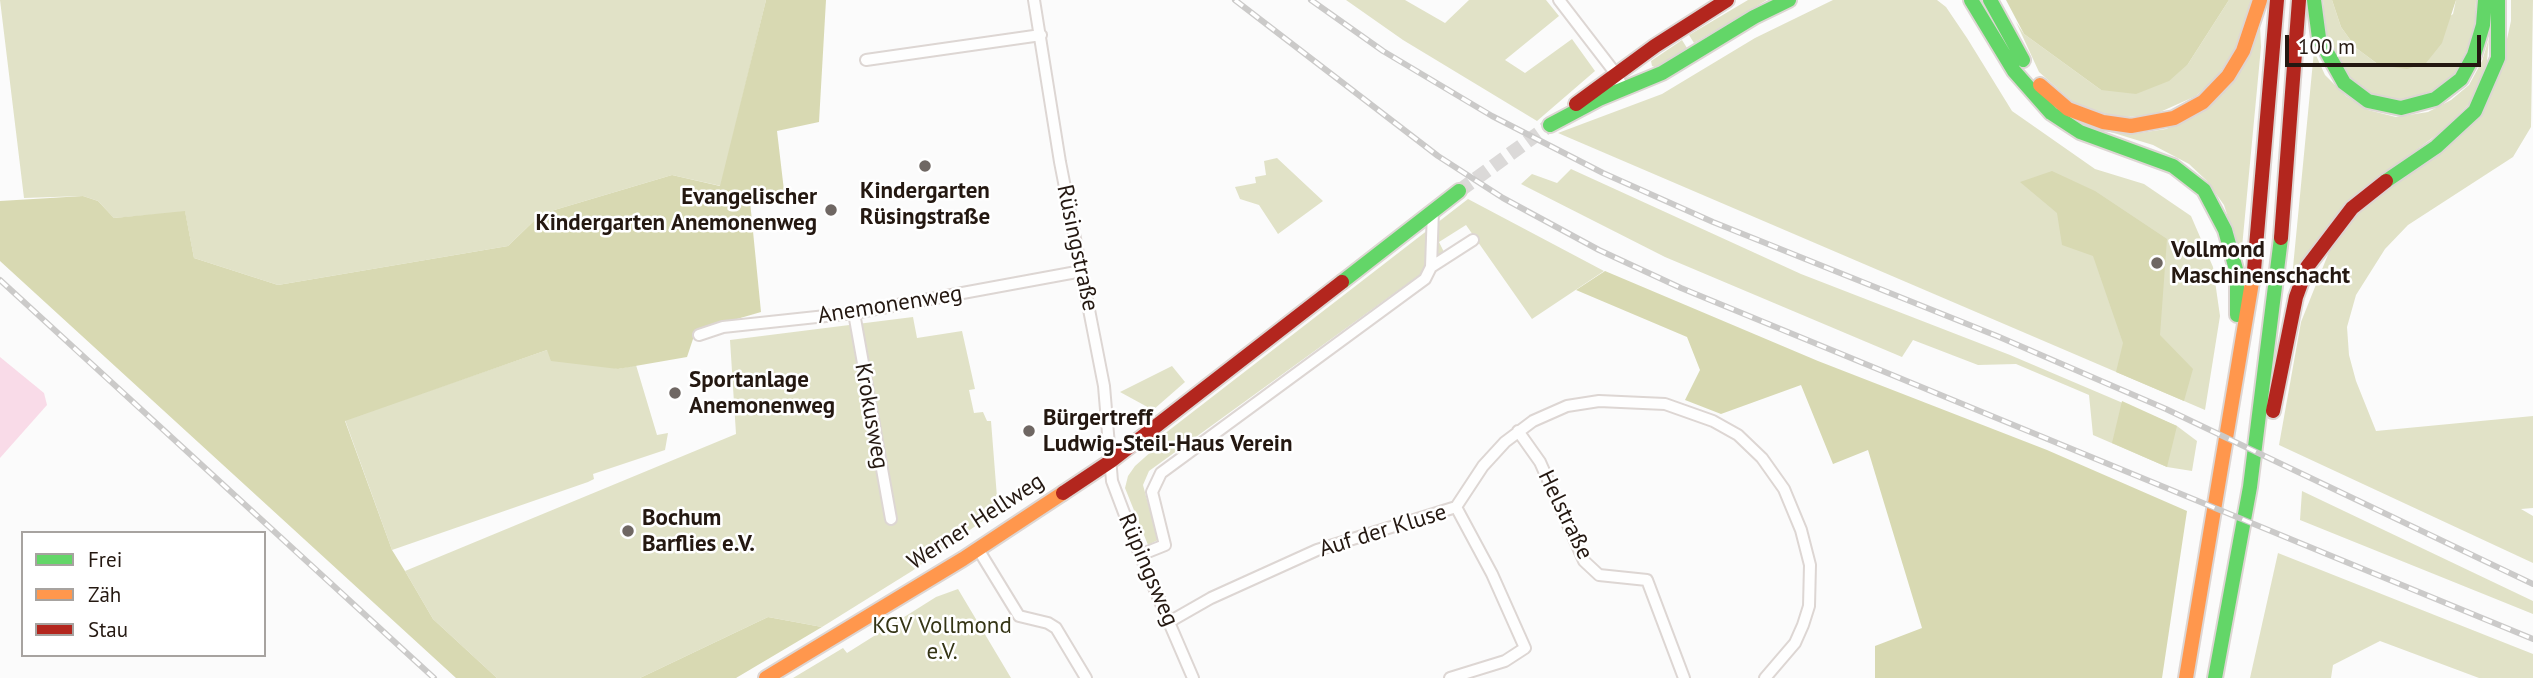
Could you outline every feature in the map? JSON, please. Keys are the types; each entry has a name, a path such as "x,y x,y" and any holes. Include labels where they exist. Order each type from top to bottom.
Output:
{"main road":[{"path":"1727,0 1616,74 1550,125 1599,99 1662,73 1755,17 1789,0"},
{"path":"1971,0 2014,71 2051,113 2080,132 2173,166 2204,190 2225,230 2237,273 2235,348 2240,368"},
{"path":"1990,0 2032,75 2054,100 2090,119 2131,126 2174,118 2213,93 2243,51 2260,0"},
{"path":"2186,678 2240,368 2259,238 2277,0"},
{"path":"2215,678 2249,487 2280,256 2299,0"},
{"path":"2314,0 2319,37 2344,83 2368,101 2401,108 2435,99 2461,79 2474,55 2483,25 2485,0"},
{"path":"2249,487 2268,435 2296,297 2306,267 2360,201 2436,147 2474,111 2498,58 2498,0"},
{"name":"Werner Hellweg","path":"766,678 978,549 1111,461 1459,191"}],"street":[{"name":"Rüsingstraße","path":"1034,0 1060,162 1104,386 1111,461"},
{"path":"1559,0 1616,74 1625,90"},
{"path":"866,60 1041,35"},
{"path":"1431,267 1433,210"},
{"path":"1140,555 1166,545 1152,492 1161,472 1424,279 1431,267 1473,240"},
{"name":"Anemonenweg","path":"699,335 723,327 854,313 1082,271"},
{"name":"Krokusweg","path":"854,313 891,519"},
{"path":"1456,507 1483,466 1518,431 1567,406 1599,401 1665,404 1713,421 1738,435 1762,458 1784,489 1801,530 1810,565 1809,606 1796,643 1765,678"},
{"name":"Helstraße","path":"1518,431 1540,462 1584,561 1599,575 1647,580 1684,678"},
{"name":"Rüpingsweg","path":"1111,461 1112,481 1192,678"},
{"name":"Auf der Kluse","path":"1169,622 1211,598 1317,550 1456,507 1492,574 1525,648 1504,661 1450,678"},
{"path":"978,549 1019,616 1048,623 1056,628 1086,678"}],"green space":[{"path":"0,0 766,0 721,186 672,175 541,214 508,246 278,285 194,258 185,212 114,218 98,201 83,196 24,198"},
{"path":"766,0 826,0 819,122 777,131 785,199 750,201 761,312 694,336 687,357 618,369 551,361 547,350 345,421 392,550 433,619 497,678 456,678 0,261 0,201 83,196 98,201 114,218 185,211 194,258 278,285 508,246 541,214 672,175 720,186"},
{"path":"1346,0 1405,0 1445,23 1469,0 1546,0 1559,16 1505,60 1525,73 1572,39 1595,71 1537,121 1403,40"},
{"path":"1748,0 1767,0 1694,43 1689,35"},
{"path":"1833,0 1937,0 1946,7 1967,38 2012,111 2095,169 2144,184 2191,216 2213,267 2220,316 2205,410 1558,133 1662,94 1755,38"},
{"path":"2006,0 2229,0 2188,64 2169,81 2136,94 2101,90 2024,34"},
{"path":"2229,0 2251,0 2235,49 2216,78 2196,96 2151,116 2124,117 2097,113 2074,103 2039,72 2016,22 2024,34 2101,90 2188,64"},
{"path":"2323,0 2332,0 2341,27 2356,48 2379,65 2453,14 2456,0 2476,0 2474,37 2448,85 2402,101 2370,95 2348,79 2326,34"},
{"path":"2332,0 2456,0 2442,43 2426,63 2407,69 2379,65 2356,48 2341,27"},
{"path":"2511,0 2533,0 2531,127 2513,157 2408,225 2385,249 2356,295 2347,327 2349,355 2356,381 2376,431 2533,416 2533,508 2521,509 2533,516 2533,563 2279,445 2301,322 2329,252 2355,216 2499,75 2511,21"},
{"path":"2260,25 2261,47 2241,258 2224,205 2207,181 2189,164 2153,145 2104,130 2133,134 2166,129 2196,116"},
{"path":"2489,38 2486,72 2478,93 2458,119 2404,159 2291,288 2314,51 2325,75 2346,96 2368,110 2396,117 2428,112 2451,100 2469,85 2482,61"},
{"path":"1682,40 1687,48 1657,68 1652,66 1651,61"},
{"path":"1277,158 1323,201 1278,234 1259,205 1240,199 1235,187 1256,183 1255,177 1266,175 1264,161"},
{"path":"1571,169 1801,274 2010,355 2177,426 2197,441 2192,471 2167,467 2093,435 2089,395 2016,364 1978,365 1913,340 1902,357 1665,257 1521,184 1532,174 1557,183"},
{"path":"2052,171 2095,191 2167,239 2160,335 2193,369 2184,401 2116,372 2123,343 2093,256 2062,245 2057,213 2020,182"},
{"path":"1468,199 1604,271 1532,319 1466,225 1439,242 1444,252 1425,271 1149,471 1143,485 1158,540 1148,545 1125,488 1128,476 1135,466 1153,450 1150,445"},
{"path":"1605,271 1818,361 2047,450 2187,511 2162,678 1875,678 1875,646 1922,628 1868,450 1833,464 1801,385 1721,414 1685,400 1700,370 1687,337 1576,290"},
{"path":"913,317 917,338 962,331 975,389 969,390 974,413 983,412 987,421 991,421 998,510 912,571 822,627 768,617 640,678 497,678 433,619 405,571 736,434 730,340"},
{"path":"547,350 618,369 636,365 657,435 668,433 665,450 593,474 594,479 588,482 392,550 345,420"},
{"path":"1172,366 1185,382 1153,410 1120,392"},
{"path":"2122,401 2177,426 2167,467 2112,443"},
{"path":"2302,491 2533,601 2533,614 2300,520"},
{"path":"2278,553 2533,654 2533,678 2479,678 2380,641 2333,665 2331,678 2250,678"},
{"name":"KGV Vollmond e.V.","path":"958,589 1011,678 793,678 843,648 847,653 936,597"},
{"path":"768,617 822,627 736,678 640,678"}],"shaded area":[{"path":"0,357 44,393 47,405 0,458"}],"tunnel":[{"path":"1459,191 1550,125"}],"railway":[{"path":"1235,0 1438,156 1503,198 1599,250 1681,288 2533,639"},
{"path":"1311,0 1383,51 1492,116 1603,173 1713,222 1997,336 2166,409 2533,584"},
{"path":"0,280 434,678"}],"traffic: fast":[{"path":"1550,125 1599,99 1662,73 1754,17 1789,0"},
{"path":"1971,0 2014,71 2051,113 2080,132 2173,166 2204,190 2225,230 2237,273 2237,315"},
{"path":"1990,0 2023,60"},
{"path":"2314,0 2319,38 2344,83 2368,101 2401,108 2435,99 2461,79 2474,55 2483,25 2485,0"},
{"path":"2386,181 2436,147 2475,111 2498,58 2498,0"},
{"path":"1342,282 1459,191"},
{"path":"2215,678 2250,487 2281,238"}],"traffic: slow":[{"path":"2040,85 2068,109 2103,122 2131,126 2174,118 2203,102 2228,76 2243,51 2260,0"},
{"path":"2186,678 2254,270"},
{"path":"766,678 963,559 1063,493"}],"traffic: jam":[{"path":"1576,104 1655,46 1727,0"},
{"path":"2254,270 2277,0"},
{"path":"2281,238 2299,0"},
{"path":"2273,411 2296,297 2307,267 2352,208 2386,181"},
{"path":"1063,493 1111,461 1342,282"}],"place":[{"name":"Kindergarten Rüsingstraße","path":"925,166"},
{"name":"Evangelischer Kindergarten Anemonenweg","path":"831,210"},
{"name":"Vollmond Maschinenschacht","path":"2157,263"},
{"name":"Sportanlage Anemonenweg","path":"675,393"},
{"name":"Bürgertreff Ludwig-Steil-Haus Verein","path":"1029,431"},
{"name":"Bochum Barflies e.V.","path":"628,531"}]}
